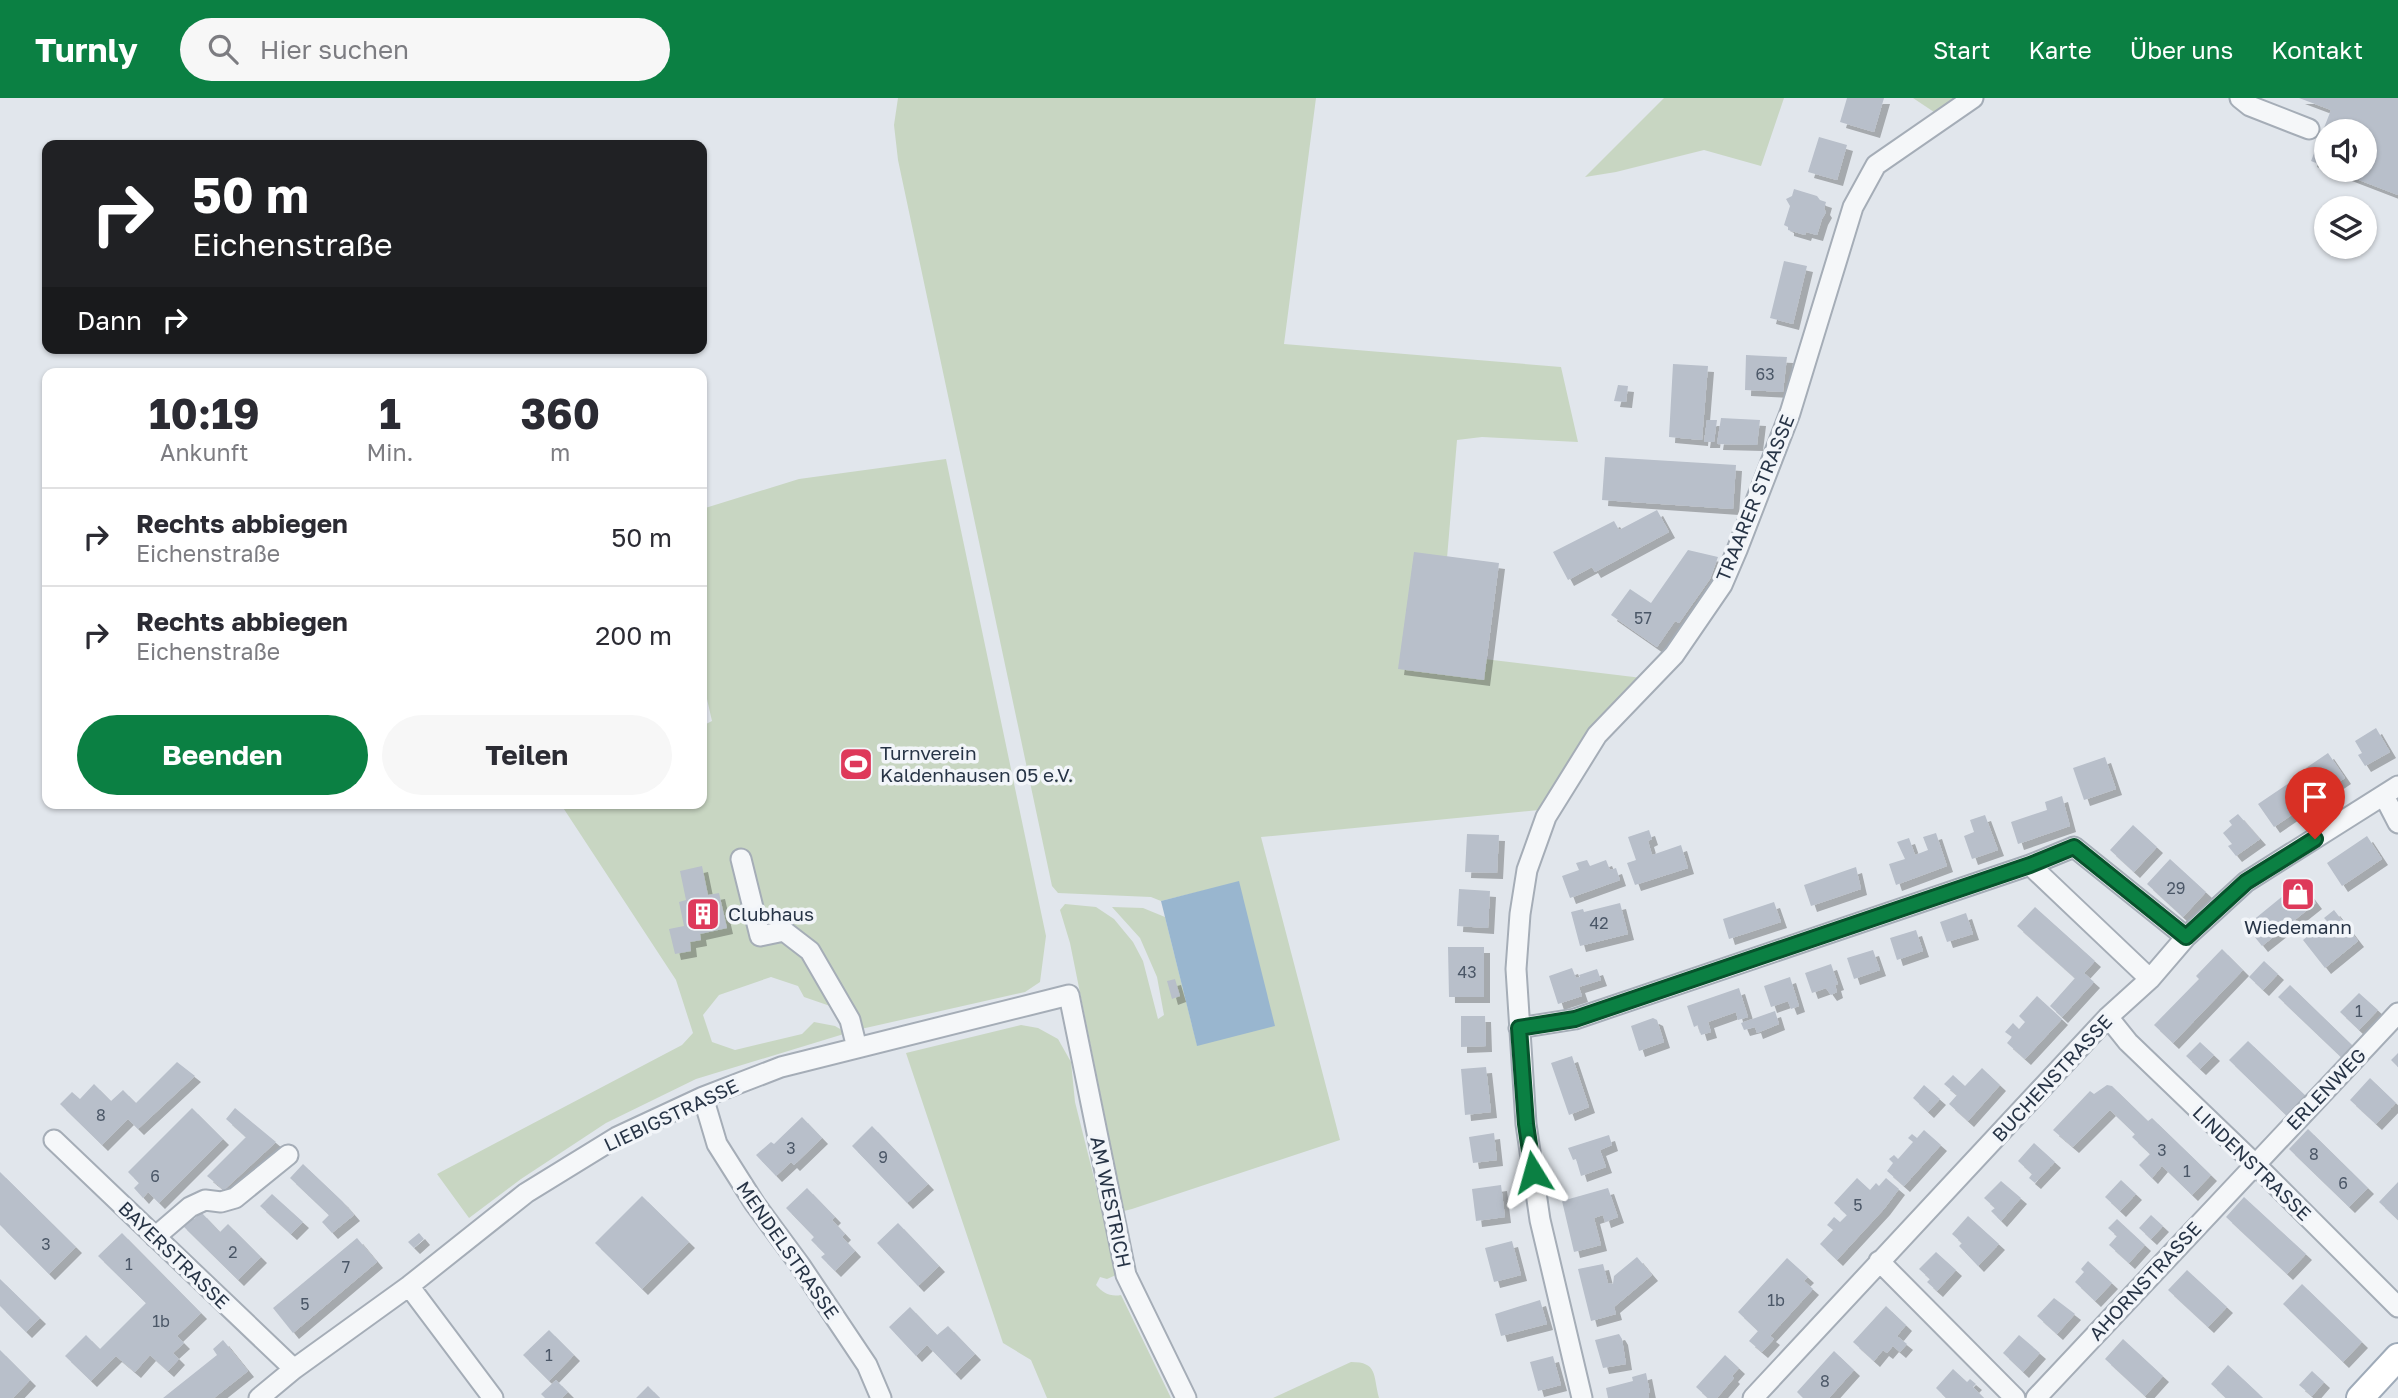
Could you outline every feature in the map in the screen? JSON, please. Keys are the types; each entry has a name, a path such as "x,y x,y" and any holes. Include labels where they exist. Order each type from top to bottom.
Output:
{"main road":[{"path":"2360,1398 2398,1357"}],"street":[{"name":"TRAARER STRASSE","path":"1582,1398 1540,1220 1526,1124 1516,969 1527,870 1546,817 1597,735 1674,656 1722,585 1790,413 1853,207 1876,166 1973,98"},
{"path":"2240,98 2250,106 2309,130"},
{"name":"BUCHENSTRASSE","path":"1753,1398 2108,1017 2150,979 2186,937 2246,882 2391,791 2398,823"},
{"path":"1519,1028 1575,1019 2030,865 2074,847 2186,937"},
{"path":"741,859 760,936 785,932 810,951 850,1020 857,1048"},
{"path":"2030,865 2150,979"},
{"name":"LIEBIGSTRASSE","path":"259,1398 294,1369 410,1286 526,1193 617,1137 704,1097 781,1067 1069,995"},
{"name":"AM WESTRICH","path":"1069,995 1126,1275 1186,1398"},
{"name":"ERLENWEG","path":"2255,1164 2398,1013"},
{"name":"LINDENSTRASSE","path":"2108,1017 2128,1042 2398,1307"},
{"name":"MENDELSTRASSE","path":"704,1097 717,1144 755,1204 800,1265 867,1365 881,1398"},
{"name":"BAYERSTRASSE","path":"54,1140 294,1369"},
{"path":"155,1237 190,1207 205,1200 221,1202 235,1198 288,1155"},
{"name":"AHORNSTRASSE","path":"2036,1398 2255,1164"},
{"path":"1879,1261 2015,1398"},
{"path":"410,1286 493,1398"}],"green space":[{"path":"898,98 1316,98 1284,344 1561,367 1578,442 1482,437 1457,440 1447,558 1451,655 1642,678 1539,810 1261,837 1340,1140 1124,1211 1070,943 1060,910 1065,904 1096,907 1114,919 1133,942 1143,961 1158,1019 1164,1015 1157,977 1140,938 1112,907 1143,908 1165,917 1197,1045 1239,882 1161,901 1151,897 1058,893 1052,886 898,160 894,125"},
{"path":"1664,98 1784,98 1761,166 1704,150 1585,177"},
{"path":"1913,98 1956,98 1934,112"},
{"name":"Turnverein Kaldenhausen 05 e.V.","path":"946,459 1046,936 1040,982 1025,992 861,1029 817,943 800,947 833,1007 804,997 798,986 771,977 719,995 703,1015 712,1042 735,1050 802,1034 814,1022 835,1026 847,1033 696,1079 606,1123 521,1179 469,1218 437,1174 682,1045 693,1033 676,980 564,809 707,809 707,724 712,721 707,699 707,507 799,479"},
{"path":"1021,1025 1038,1028 1058,1039 1071,1062 1075,1102 1116,1266 1116,1275 1107,1279 1100,1277 1096,1285 1107,1294 1121,1295 1171,1398 1047,1398 1031,1360 1003,1343 906,1053"},
{"path":"1351,1362 1370,1367 1379,1398 1273,1398"}],"water":[{"path":"1239,881 1275,1026 1197,1046 1161,901"}],"building":[{"path":"1847,98 1884,98 1874,132 1840,122"},
{"path":"2299,98 2398,98 2398,195 2364,182 2377,182 2377,119 2327,119 2331,110"},
{"path":"1819,137 1847,145 1837,180 1808,172"},
{"path":"1794,189 1817,196 1826,202 1826,212 1817,235 1788,230 1784,225 1790,206 1786,199 1792,196"},
{"path":"1784,261 1807,266 1793,324 1770,318"},
{"path":"1746,355 1787,357 1783,392 1745,390"},
{"path":"1673,364 1708,366 1702,440 1669,437"},
{"path":"1618,385 1628,386 1626,402 1614,401"},
{"path":"1721,418 1760,420 1757,445 1717,444"},
{"path":"1707,420 1717,420 1714,442 1704,442"},
{"path":"1605,457 1736,465 1733,509 1602,500"},
{"path":"1657,510 1669,532 1595,572 1592,567 1568,580 1553,552 1614,521 1619,530"},
{"path":"1688,550 1718,557 1710,579 1679,623 1675,621 1657,647 1611,615 1630,589 1651,603"},
{"path":"1414,552 1499,563 1484,680 1398,669"},
{"path":"2376,728 2390,752 2365,766 2358,755 2362,753 2355,741"},
{"path":"2328,753 2345,778 2323,793 2306,768"},
{"path":"2105,757 2116,789 2084,800 2073,768"},
{"path":"2292,781 2308,804 2274,827 2258,804"},
{"path":"2062,796 2070,826 2018,844 2011,822 2047,810 2045,802"},
{"path":"2238,814 2260,839 2236,856 2228,846 2232,844 2223,833 2232,825 2229,821"},
{"path":"1985,815 1998,850 1972,859 1964,836 1974,832 1970,820"},
{"path":"2133,825 2157,847 2134,872 2110,850"},
{"path":"1649,830 1652,839 1648,841 1652,855 1681,845 1688,868 1635,885 1627,863 1636,860 1628,837"},
{"path":"1936,833 1947,866 1896,885 1889,864 1905,859 1897,842 1909,838 1915,855 1928,850 1923,837"},
{"path":"1467,834 1499,835 1497,873 1465,872"},
{"path":"2367,836 2382,859 2342,886 2327,863"},
{"path":"2170,859 2206,892 2183,917 2147,884"},
{"path":"1587,860 1590,866 1606,860 1610,870 1616,868 1620,880 1570,898 1562,876 1579,870 1576,863"},
{"name":"Clubhaus","path":"702,866 708,895 719,893 727,928 700,934 701,940 690,942 691,951 675,954 669,929 684,926 679,902 686,900 680,871"},
{"path":"1856,867 1861,889 1811,906 1804,885"},
{"path":"2300,882 2316,903 2262,946 2246,926"},
{"path":"1459,889 1490,891 1488,928 1457,926"},
{"path":"1774,902 1781,922 1729,939 1723,919"},
{"path":"1620,903 1628,934 1580,946 1571,912 1583,909 1584,912"},
{"path":"2035,907 2095,961 2084,973 2094,982 2062,1017 2050,1006 2075,978 2017,926"},
{"path":"2334,910 2358,941 2325,968 2303,940 2327,921 2324,918"},
{"path":"1966,913 1973,934 1947,942 1940,922"},
{"path":"1916,930 1923,951 1897,960 1890,938"},
{"path":"1448,947 1484,947 1484,997 1449,997"},
{"path":"2222,949 2243,970 2173,1043 2154,1025 2199,979 2196,976"},
{"path":"1873,950 1880,970 1854,979 1847,958"},
{"path":"2264,961 2278,974 2263,990 2249,977"},
{"path":"1831,964 1838,984 1835,985 1837,992 1831,995 1826,988 1812,993 1805,973"},
{"path":"1572,968 1576,978 1597,969 1601,980 1579,987 1582,996 1558,1004 1549,976"},
{"path":"1790,977 1799,1006 1791,1009 1788,1001 1771,1007 1764,986"},
{"path":"1175,979 1180,996 1172,999 1167,981"},
{"path":"2290,985 2352,1045 2341,1057 2278,997"},
{"path":"1739,988 1748,1017 1738,1020 1736,1012 1708,1022 1711,1032 1701,1035 1698,1025 1694,1027 1687,1006"},
{"path":"2359,993 2378,1010 2359,1030 2340,1012"},
{"path":"2037,996 2062,1019 2025,1059 2007,1043 2012,1037 2005,1032 2013,1023 2019,1029 2025,1022 2019,1016"},
{"path":"1775,1011 1779,1024 1757,1033 1755,1027 1744,1030 1741,1023"},
{"path":"1461,1016 1485,1016 1486,1046 1461,1047"},
{"path":"1653,1018 1657,1020 1664,1042 1639,1051 1631,1026"},
{"path":"2248,1041 2308,1098 2289,1118 2229,1060"},
{"path":"2200,1042 2214,1055 2200,1069 2186,1056"},
{"path":"2398,1053 2398,1067 2391,1060"},
{"path":"1572,1056 1589,1107 1569,1115 1551,1063"},
{"path":"177,1062 195,1076 138,1129 128,1119 102,1145 60,1104 72,1092 80,1099 94,1084 111,1101 123,1090 136,1103"},
{"path":"1486,1067 1491,1112 1465,1115 1461,1069"},
{"path":"1982,1068 2000,1085 1968,1121 1949,1104 1957,1095 1944,1084 1953,1075 1965,1086"},
{"path":"2370,1078 2396,1103 2376,1124 2350,1100"},
{"path":"1924,1085 1940,1099 1928,1112 1913,1098"},
{"path":"2107,1085 2112,1086 2148,1121 2152,1118 2211,1175 2192,1195 2162,1166 2152,1178 2139,1165 2150,1154 2132,1137 2135,1134 2110,1110 2073,1147 2053,1130 2090,1091 2094,1094"},
{"path":"192,1108 223,1139 159,1203 148,1192 143,1198 134,1188 139,1183 128,1172"},
{"path":"235,1108 276,1142 224,1190 207,1176 246,1137 226,1119"},
{"path":"802,1117 822,1138 794,1165 791,1162 776,1176 756,1155 771,1142 774,1144"},
{"path":"872,1126 928,1184 907,1203 852,1146"},
{"path":"2308,1129 2368,1188 2349,1207 2289,1149"},
{"path":"1924,1130 1941,1145 1904,1186 1887,1171 1893,1163 1889,1159 1894,1155 1898,1159 1913,1142 1908,1138 1912,1134 1917,1138"},
{"path":"1494,1133 1497,1160 1473,1163 1469,1137"},
{"path":"1609,1135 1612,1145 1600,1150 1606,1167 1581,1176 1576,1159 1573,1160 1568,1148"},
{"path":"2034,1143 2055,1162 2035,1183 2029,1178 2032,1174 2018,1161"},
{"path":"303,1164 354,1215 332,1233 322,1222 329,1215 290,1178"},
{"path":"0,1172 76,1247 49,1274 0,1225"},
{"path":"1857,1178 1870,1190 1876,1183 1879,1186 1886,1178 1899,1189 1837,1260 1820,1244 1833,1230 1827,1225 1834,1217 1840,1222 1847,1215 1834,1203"},
{"path":"2121,1180 2136,1194 2120,1211 2105,1197"},
{"path":"2001,1181 2021,1198 2001,1221 1991,1211 1995,1208 1984,1198"},
{"path":"2398,1182 2398,1220 2379,1202"},
{"path":"1501,1185 1505,1217 1476,1221 1472,1189"},
{"path":"807,1188 835,1217 832,1220 845,1234 842,1237 855,1251 835,1271 821,1257 825,1254 811,1240 814,1237 786,1208"},
{"path":"1608,1188 1618,1217 1605,1222 1603,1215 1594,1218 1601,1245 1574,1252 1562,1201"},
{"path":"272,1194 303,1222 291,1234 260,1206"},
{"path":"642,1196 689,1242 642,1289 595,1243"},
{"path":"2244,1197 2306,1254 2287,1274 2226,1217"},
{"path":"201,1212 220,1232 228,1224 261,1257 238,1280 181,1224 190,1216 194,1219"},
{"path":"2151,1215 2163,1226 2151,1239 2139,1228"},
{"path":"1968,1216 1999,1244 1978,1266 1959,1246 1962,1243 1952,1234"},
{"path":"2117,1219 2145,1245 2129,1263 2109,1245 2117,1236 2108,1228"},
{"path":"898,1223 939,1266 918,1286 877,1243"},
{"path":"122,1233 201,1313 177,1336 184,1343 173,1353 179,1359 168,1371 150,1355 135,1372 116,1356 91,1381 65,1356 86,1335 100,1349 146,1303 98,1256"},
{"path":"419,1233 424,1239 414,1248 408,1242"},
{"path":"357,1238 377,1262 293,1333 273,1308"},
{"path":"1512,1241 1521,1275 1494,1282 1485,1248"},
{"path":"1936,1252 1956,1270 1937,1291 1927,1282 1930,1279 1919,1269"},
{"path":"1637,1257 1652,1275 1614,1307 1616,1314 1591,1321 1578,1269 1603,1264 1608,1283 1613,1284 1614,1276"},
{"path":"1787,1258 1808,1277 1804,1281 1813,1289 1770,1336 1774,1339 1762,1352 1749,1341 1758,1331 1738,1312"},
{"path":"2088,1261 2112,1283 2095,1301 2075,1282 2084,1272 2081,1269"},
{"path":"2187,1270 2227,1307 2208,1327 2168,1290"},
{"path":"0,1279 40,1318 26,1332 0,1306"},
{"path":"2302,1284 2362,1342 2343,1362 2283,1304"},
{"path":"2054,1298 2075,1314 2057,1334 2037,1316"},
{"path":"1540,1300 1547,1324 1501,1336 1495,1314"},
{"path":"1886,1306 1906,1325 1897,1336 1907,1344 1900,1352 1893,1346 1887,1353 1883,1350 1874,1361 1853,1342"},
{"path":"910,1307 937,1335 948,1326 975,1354 955,1374 927,1345 916,1356 889,1327"},
{"path":"549,1330 574,1355 549,1381 523,1355"},
{"path":"1619,1334 1626,1364 1603,1368 1595,1340"},
{"path":"2019,1335 2040,1353 2023,1372 2003,1353"},
{"path":"2123,1339 2163,1376 2145,1396 2105,1359"},
{"path":"223,1340 248,1371 214,1398 163,1398 217,1355 213,1349"},
{"path":"0,1350 30,1380 13,1398 0,1398"},
{"path":"1834,1351 1854,1370 1829,1398 1803,1398 1797,1392"},
{"path":"1725,1355 1739,1368 1717,1398 1708,1398 1696,1387"},
{"path":"1553,1356 1561,1385 1538,1391 1530,1362"},
{"path":"2228,1365 2263,1398 2226,1398 2211,1384"},
{"path":"1953,1369 1967,1382 1970,1379 1976,1384 1973,1387 1984,1398 1946,1398 1936,1388"},
{"path":"2312,1371 2324,1382 2312,1396 2299,1385"},
{"path":"1646,1373 1649,1398 1608,1398 1606,1388 1633,1381 1632,1377"},
{"path":"556,1380 568,1392 562,1398 545,1398 541,1394"},
{"path":"648,1386 660,1398 636,1398"}],"place":[{"name":"Turnverein Kaldenhausen 05 e.V.","path":"856,764"},
{"name":"Wiedemann","path":"2298,894"},
{"name":"Clubhaus","path":"703,914"}],"route":[{"path":"1533,1172 1526,1124 1519,1028 1575,1019 2030,865 2074,847 2186,937 2246,882 2315,839"}]}
